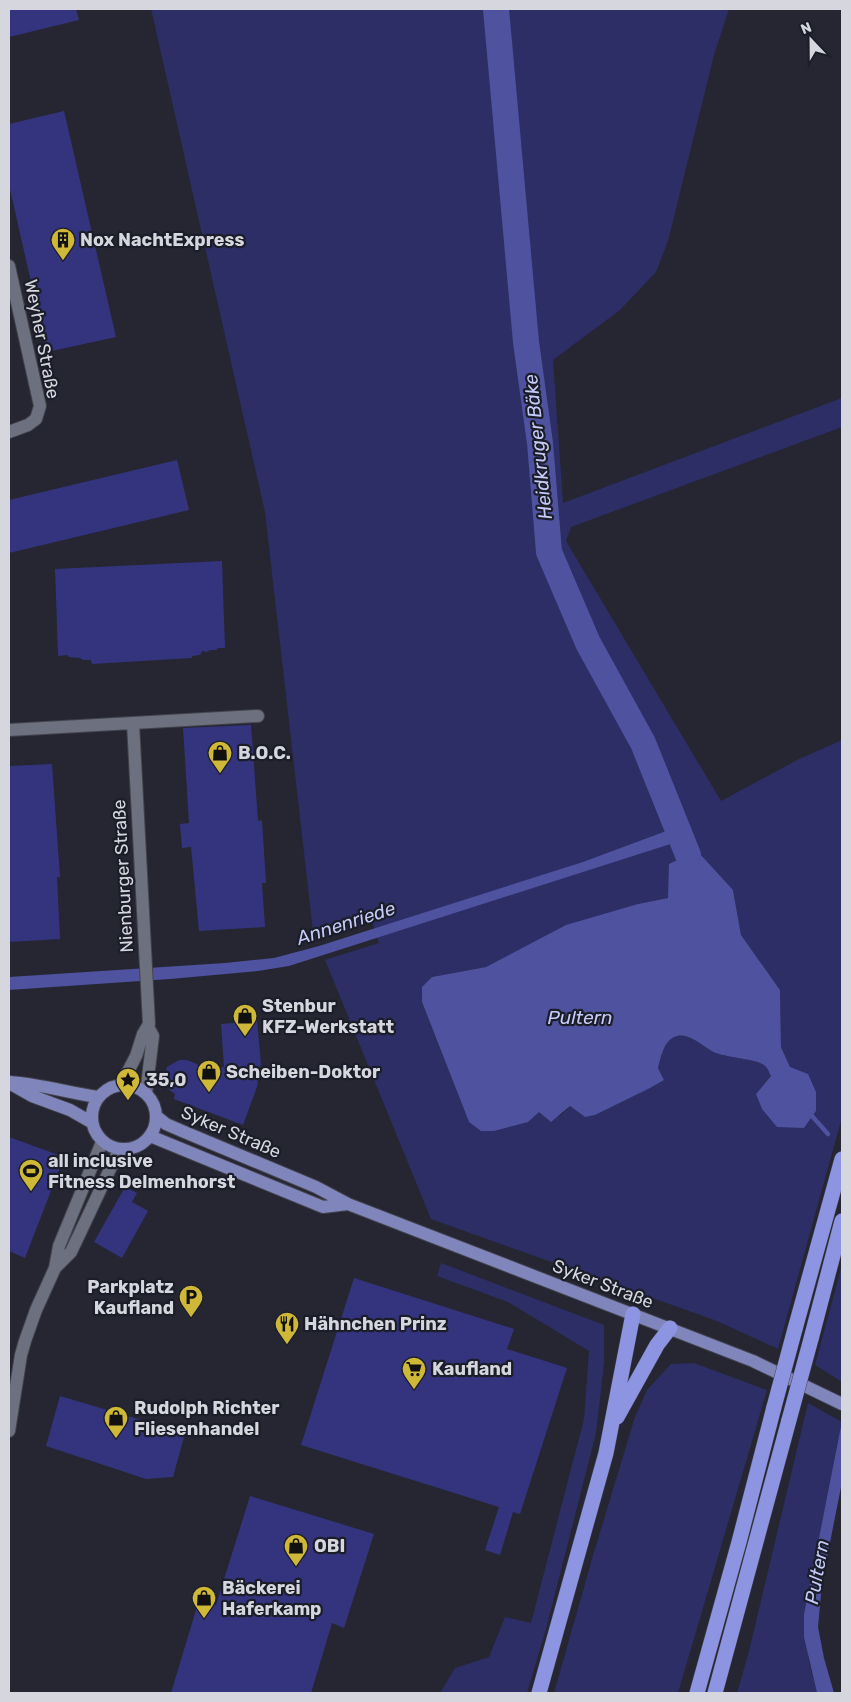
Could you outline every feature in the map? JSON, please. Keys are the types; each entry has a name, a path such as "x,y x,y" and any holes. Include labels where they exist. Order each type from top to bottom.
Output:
{"highway":[{"path":"697,1693 842,1159"},
{"path":"714,1693 842,1221"},
{"path":"539,1693 606,1453 633,1314"},
{"path":"611,1430 657,1345 670,1328"}],"main road":[{"path":"9,1082 37,1084 75,1094 98,1096"},
{"path":"9,1082 32,1096 70,1110 91,1122"},
{"path":"120,1085 130,1085 146,1094 153,1104 156,1116 156,1123 150,1136 137,1147 128,1150 119,1150 102,1142 95,1133 91,1122 94,1104 98,1096 108,1089 120,1085"},
{"name":"Syker Straße","path":"156,1116 166,1124 316,1186 348,1204 753,1361 842,1404"},
{"name":"Syker Straße","path":"150,1136 323,1207 348,1204"}],"street":[{"name":"Weyher Straße","path":"9,266 40,406 36,419 28,425 9,432"},
{"path":"9,730 258,716"},
{"name":"Nienburger Straße","path":"120,1085 136,1056 143,1034 148,1027 149,1015 133,724"},
{"name":"Nienburger Straße","path":"146,1094 153,1036 148,1027"},
{"path":"9,1431 25,1341 36,1310 55,1268 59,1246 102,1142"},
{"path":"55,1268 71,1252 119,1150"}],"shaded area":[{"path":"151,9 493,9 499,56 524,342 536,426 544,525 549,526 539,421 529,344 498,9 729,9 714,55 668,241 656,272 620,310 553,360 563,503 842,398 842,427 571,527 566,541 721,801 799,759 842,740 842,1117 778,1349 717,1321 431,1219 325,960 379,943 372,922 314,940 265,512","holes":["733,890 741,935 780,990 781,1047 790,1067 816,1111 804,1128 756,1094 771,1076 768,1069 761,1063 721,1055 690,1038 679,1035 667,1043 661,1055 658,1068 664,1080 595,1115 585,1117 570,1106 560,1116 539,1111 469,1122 422,1002 432,977 486,967 618,911 638,904 668,898"]},
{"path":"441,1263 604,1325 604,1363 596,1433 546,1629 527,1693 440,1693 455,1668 489,1657 505,1617 531,1623 584,1419 589,1351 508,1302 437,1276"},
{"path":"842,1265 842,1382 815,1365"},
{"path":"694,1363 767,1390 678,1693 554,1693 635,1417 647,1390 671,1364"},
{"path":"808,1403 842,1422 804,1614 809,1662 817,1693 737,1693 749,1651"}],"water":[{"path":"677,827 683,840 289,966 258,971 170,979 9,990 9,977 274,958 319,946 583,862"},
{"name":"Pultern","path":"699,853 733,890 741,935 780,990 781,1047 790,1067 808,1074 816,1092 816,1111 804,1128 777,1127 762,1109 756,1094 771,1076 765,1066 756,1062 716,1053 690,1038 679,1035 667,1043 661,1055 658,1068 664,1080 595,1115 585,1117 570,1106 551,1122 539,1112 528,1122 494,1131 481,1131 469,1122 422,1002 422,987 432,977 486,967 566,925 638,904 668,898 669,864 688,855"},
{"path":"842,1421 842,1482 822,1583 818,1627 834,1693 817,1693 804,1637 804,1614"}],"building":[{"path":"9,9 76,9 79,20 9,37"},
{"name":"Nox NachtExpress","path":"64,111 116,337 47,352 9,185 9,124"},
{"path":"177,460 189,510 9,553 9,500"},
{"path":"222,561 225,648 218,648 207,652 202,651 200,655 192,656 192,658 92,664 91,660 83,660 67,655 58,656 55,569"},
{"name":"B.O.C.","path":"251,725 258,821 262,820 266,883 262,883 265,927 199,931 191,847 182,848 180,824 189,823 183,728"},
{"path":"52,764 60,877 57,877 60,939 9,942 9,766"},
{"path":"257,1021 261,1064 257,1087 243,1125 174,1099 175,1094 168,1089 163,1080 167,1067 179,1060 187,1060 197,1064 201,1069 224,1067 221,1024"},
{"path":"9,1137 64,1157 25,1258 9,1251"},
{"path":"125,1187 137,1193 132,1202 148,1211 122,1258 94,1242"},
{"path":"354,1278 514,1329 507,1349 567,1368 520,1514 513,1512 500,1555 485,1550 499,1507 301,1445"},
{"name":"Rudolph Richter Fliesenhandel","path":"60,1396 185,1433 173,1477 146,1479 46,1446"},
{"name":"OBI","path":"250,1496 374,1534 344,1628 332,1623 311,1693 171,1693 199,1600 216,1605"}],"waterway":[{"name":"Heidkruger Bäke","path":"496,9 526,342 540,443 549,552 588,643 643,743 688,855"},
{"path":"812,1116 828,1134"}],"place":[{"name":"Nox NachtExpress","path":"63,261"},
{"name":"B.O.C.","path":"220,774"},
{"name":"Stenbur KFZ-Werkstatt","path":"245,1037"},
{"name":"Scheiben-Doktor","path":"209,1093"},
{"name":"35,0","path":"128,1101"},
{"name":"all inclusive Fitness Delmenhorst","path":"31,1192"},
{"name":"Parkplatz Kaufland","path":"191,1318"},
{"name":"Hähnchen Prinz","path":"287,1345"},
{"name":"Kaufland","path":"414,1390"},
{"name":"Rudolph Richter Fliesenhandel","path":"116,1439"},
{"name":"OBI","path":"296,1567"},
{"name":"Bäckerei Haferkamp","path":"204,1619"}],"water label":[{"name":"Annenriede","path":"346,923"}]}
